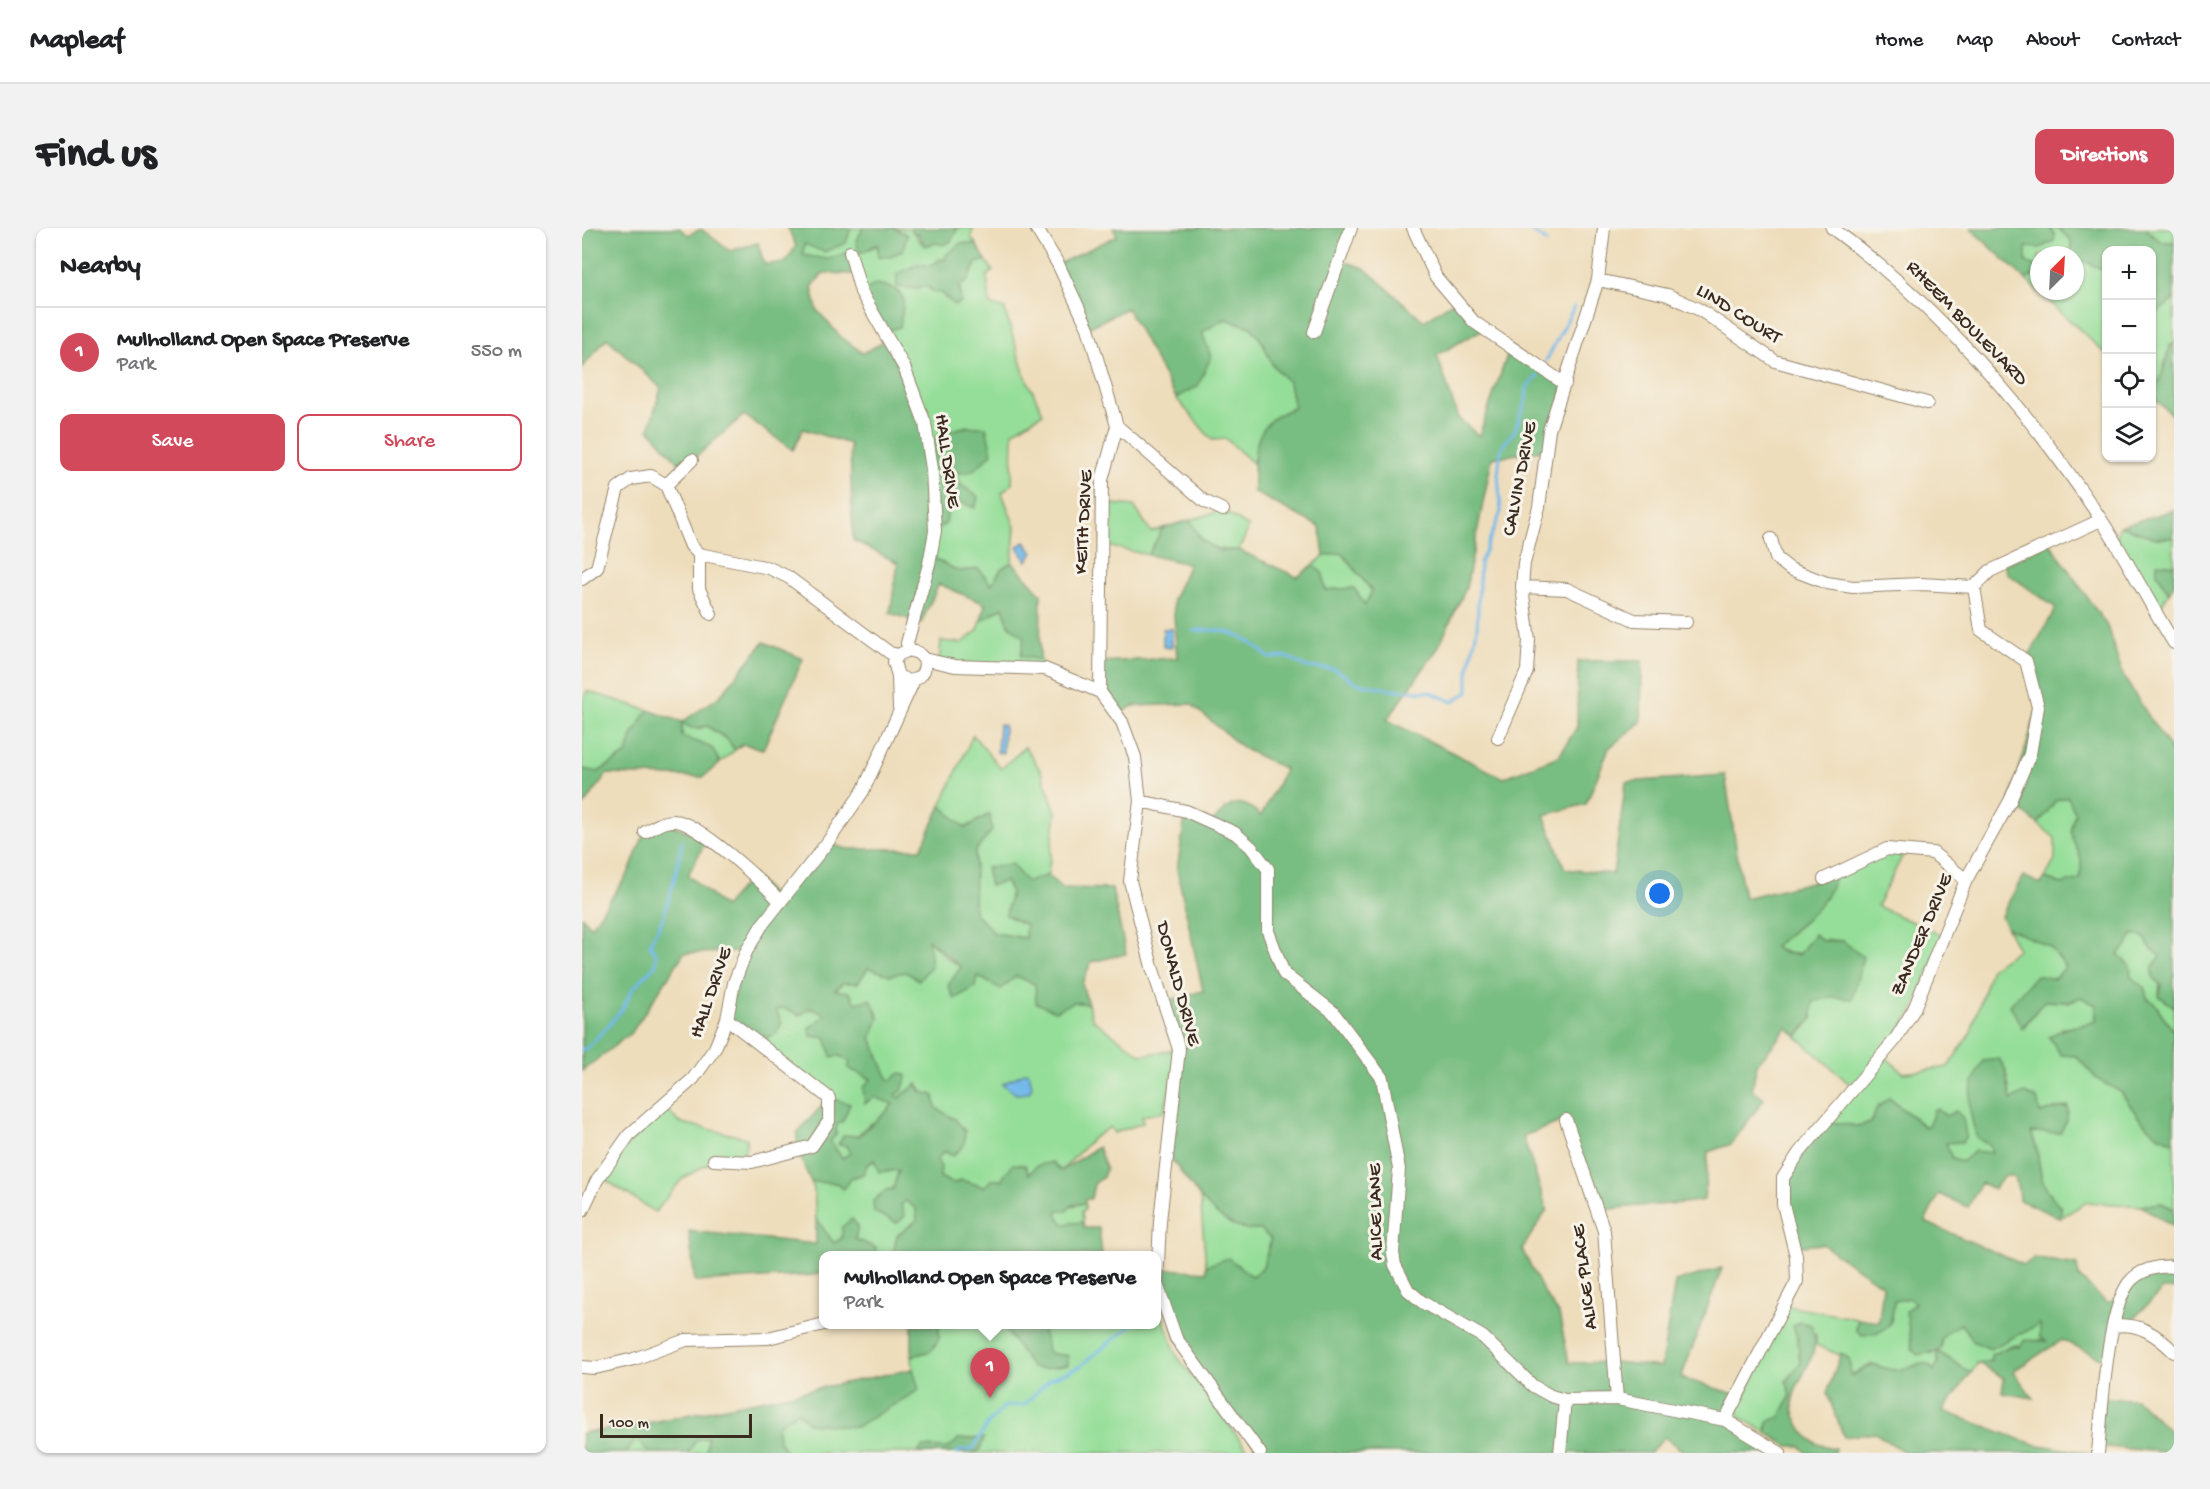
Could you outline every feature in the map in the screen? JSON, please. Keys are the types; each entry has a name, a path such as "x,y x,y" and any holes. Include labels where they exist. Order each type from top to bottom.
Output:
{"street":[{"path":"1036,228 1058,264 1088,328 1117,426 1204,501 1222,510"},
{"path":"1314,332 1351,228"},
{"path":"1413,228 1436,277 1474,322 1565,384"},
{"name":"CALVIN DRIVE","path":"1498,738 1527,671 1529,657 1522,587 1524,563 1539,507 1549,430 1598,280 1604,228"},
{"name":"RHEEM BOULEVARD","path":"1832,228 1881,264 1993,374 2037,429 2101,520 2174,643"},
{"name":"HALL DRIVE","path":"850,252 861,292 904,367 925,423 935,531 929,564 904,653"},
{"name":"LIND COURT","path":"1598,280 1668,295 1700,310 1775,361 1927,403"},
{"name":"KEITH DRIVE","path":"1100,692 1102,480 1117,426"},
{"path":"666,485 692,460"},
{"path":"582,579 597,568 601,559 618,488 631,478 651,476 666,485 691,546 699,554 769,568 788,577 890,653 918,653 924,659 955,666 1045,669 1100,692"},
{"path":"1771,540 1776,558 1790,569 1827,583 1853,587 1921,584 1974,587 1990,571 2101,520"},
{"path":"699,554 699,589 711,614"},
{"path":"1522,587 1567,589 1634,620 1686,622"},
{"name":"ZANDER DRIVE","path":"1725,1420 1797,1281 1796,1256 1783,1204 1783,1178 1800,1153 1895,1040 1914,1010 1966,880 2010,801 2026,763 2038,707 2026,661 1981,630 1974,587"},
{"path":"904,653 894,667 898,676 905,680 955,666"},
{"path":"918,678 924,659"},
{"name":"HALL DRIVE","path":"898,676 899,713"},
{"name":"HALL DRIVE","path":"582,1211 597,1180 629,1135 693,1080 715,1048 727,1019 734,983 746,952 762,925 863,791 918,678"},
{"name":"DONALD DRIVE","path":"1100,692 1122,722 1135,757 1140,801 1130,881 1152,967 1179,1049 1159,1251"},
{"name":"ALICE LANE","path":"1140,801 1186,811 1235,833 1251,847 1268,869 1268,931 1284,974 1333,1012 1382,1078 1399,1169 1392,1238 1395,1265 1408,1290 1422,1302 1483,1337 1533,1386 1565,1400 1617,1399 1725,1420 1780,1453"},
{"path":"645,832 664,822 678,820 725,850 768,885 780,902"},
{"path":"1824,879 1887,849 1933,853 1966,880"},
{"path":"714,1160 752,1162 812,1146 829,1121 829,1098 727,1019"},
{"name":"ALICE PLACE","path":"1566,1120 1604,1231 1617,1399"},
{"path":"2098,1453 2107,1361 2114,1326 2128,1284 2140,1274 2152,1269 2174,1267"},
{"name":"DONALD DRIVE","path":"1161,1295 1176,1338 1260,1453"},
{"path":"2114,1326 2128,1324 2146,1329 2174,1352"},
{"path":"582,1367 595,1368 634,1359 686,1340 768,1338 819,1325"},
{"path":"1560,1453 1565,1400"}],"green space":[{"path":"582,228 679,228 688,235 701,229 730,251 758,243 764,264 785,263 796,246 788,228 851,228 846,243 824,252 804,244 803,255 827,259 850,252 855,274 823,273 812,287 817,310 841,337 863,353 887,340 929,444 948,431 986,427 992,453 970,472 952,472 960,484 978,497 975,508 955,500 948,508 946,523 935,531 930,556 958,571 979,569 991,585 1002,568 1012,562 1041,594 1040,660 1021,656 1024,637 1009,625 1003,607 981,621 985,604 939,584 921,623 890,613 898,563 853,540 850,444 803,429 793,450 744,415 683,468 649,429 661,388 607,338 582,368"},
{"path":"851,228 863,228 856,242 869,249 906,235 894,228 911,228 921,243 950,242 958,228 973,228 971,237 976,244 961,243 945,260 940,259 930,266 918,264 898,274 914,289 927,286 930,290 941,293 946,299 961,294 959,286 972,273 976,263 986,260 993,271 987,276 990,305 1004,308 1024,373 1043,413 1013,432 1012,484 1002,493 1015,527 1012,562 1002,568 991,585 979,569 958,571 930,556 935,531 946,523 948,508 955,500 975,508 977,497 960,484 952,471 967,426 941,433 928,445 883,332 899,292 888,287 876,286 861,292 849,253 827,260 803,255 804,243 846,243"},
{"path":"863,228 894,228 907,235 903,250 890,257 878,256 878,244 860,253 856,242"},
{"path":"911,228 958,228 950,242 943,245 935,243 925,246 918,234 912,232"},
{"path":"1113,228 1351,228 1340,260 1364,268 1424,321 1455,300 1483,329 1437,355 1458,418 1479,436 1510,347 1565,384 1547,449 1492,458 1466,588 1438,648 1387,720 1503,778 1559,756 1577,727 1578,661 1642,661 1641,722 1609,748 1586,804 1544,815 1565,869 1613,874 1626,782 1725,775 1744,898 1824,879 1835,874 1832,886 1819,906 1774,947 1783,953 1799,955 1814,934 1823,941 1843,941 1863,957 1852,999 1831,997 1813,1002 1812,1019 1797,1036 1787,1028 1757,1064 1752,1089 1764,1099 1731,1144 1708,1152 1704,1200 1623,1207 1597,1212 1566,1120 1523,1136 1547,1210 1522,1249 1544,1293 1559,1314 1569,1363 1614,1362 1661,1367 1675,1282 1722,1268 1681,1378 1738,1395 1725,1420 1771,1453 1686,1453 1664,1437 1650,1453 1260,1453 1176,1338 1161,1283 1161,1268 1206,1272 1206,1266 1228,1258 1252,1276 1263,1267 1271,1239 1261,1230 1246,1229 1219,1216 1197,1193 1169,1156 1179,1049 1163,1002 1203,991 1177,870 1186,811 1213,822 1225,809 1242,804 1261,816 1285,769 1243,748 1191,704 1133,706 1117,715 1100,692 1100,662 1177,658 1173,600 1189,564 1148,555 1163,528 1190,520 1201,540 1219,551 1239,550 1297,577 1313,565 1323,574 1325,590 1354,588 1365,605 1372,591 1342,553 1324,556 1320,527 1254,492 1254,464 1259,437 1272,420 1294,407 1289,383 1272,364 1263,343 1251,327 1225,319 1202,332 1211,357 1198,386 1176,398 1127,308 1088,328 1058,264 1117,236"},
{"path":"1970,228 2050,228 2055,235 2054,241 2044,246 2026,247 2026,262 2030,264 2030,277 2025,279"},
{"path":"2050,228 2058,228 2071,240 2071,246 2030,246 2030,269 2026,262 2026,247 2055,235"},
{"path":"2058,228 2145,228 2161,242 2174,242 2174,299 2156,314 2156,246 2102,246 2102,269 2084,262 2084,246 2071,246 2071,240"},
{"path":"2145,228 2174,228 2174,242 2161,242"},
{"path":"961,243 976,244 986,260 976,263 967,282 959,286 961,303 954,305 942,293 934,292 927,286 897,287 897,274 918,264 931,266 941,259 945,260 946,255"},
{"path":"2084,260 2102,268 2102,350 2048,300 2084,300"},
{"path":"877,284 892,288 904,299 900,327 883,332 861,292"},
{"path":"2174,299 2174,344 2170,345 2160,380 2156,383 2156,354 2156,314"},
{"path":"1225,319 1251,327 1263,343 1272,364 1289,383 1294,407 1276,418 1265,429 1258,442 1253,463 1226,439 1212,440 1176,398 1197,386 1202,332"},
{"path":"2174,344 2174,417 2156,400 2156,383 2160,380 2171,345"},
{"path":"1102,503 1134,506 1151,532 1163,528 1148,555 1102,545"},
{"path":"1223,510 1249,527 1239,550 1214,548 1208,545 1190,520"},
{"path":"2174,510 2173,538 2156,538 2120,526"},
{"path":"2120,526 2156,538 2174,537 2174,565 2167,564 2157,573 2169,593 2156,613 2115,542"},
{"path":"2050,543 2107,626 2124,678 2174,755 2174,1007 2159,996 2161,985 2153,977 2153,966 2161,956 2151,948 2144,937 2133,934 2128,945 2118,954 2130,966 2131,977 2144,987 2147,998 2155,1004 2174,1032 2174,1142 2158,1135 2139,1118 2121,1092 2097,1079 2076,1056 2061,1055 2049,1037 2054,1033 2096,1021 2096,1005 2081,997 2069,1002 2044,1001 2022,1028 2010,1005 2036,975 2054,979 2066,967 2049,946 2007,928 2001,916 2023,876 2041,884 2045,878 2062,884 2080,879 2081,860 2071,833 2075,813 2068,797 2056,800 2038,824 2010,801 2038,707 2026,661 2056,608 2007,573 2004,565"},
{"path":"1342,553 1372,591 1365,605 1354,588 1325,590 1323,574 1313,565 1324,556"},
{"path":"2157,563 2174,565 2174,584 2169,593 2157,573"},
{"path":"1003,607 1009,625 1024,637 1021,656 1040,660 1045,669 939,663 941,641 962,643 978,630 981,621"},
{"path":"764,642 803,659 763,749 743,744 735,750 727,739 707,726 693,728 682,722 720,696"},
{"path":"587,691 648,710 632,736 628,754 598,772 582,769 582,701"},
{"path":"648,710 682,722 682,736 712,748 720,763 703,777 607,774 582,808 582,769 598,772 627,754 632,736"},
{"path":"682,722 697,729 707,726 727,739 735,750 720,763 712,748 682,736"},
{"path":"973,735 1001,769 1025,747 1041,771 1056,812 1048,875 1027,883 1005,881 1011,892 1006,915 1026,925 1025,938 994,933 974,912 975,851 992,831 989,814 965,828 941,806"},
{"path":"2068,796 2075,813 2071,833 2081,860 2081,867 2080,880 2062,884 2045,878 2055,860 2055,838 2038,824 2056,800"},
{"path":"941,806 965,828 990,814 992,831 975,851 974,912 994,933 1025,938 1026,925 1006,915 1011,892 1005,881 990,886 986,868 1011,864 1027,882 1048,875 1061,888 1112,889 1126,954 1091,962 1082,984 1088,1004 1074,1002 1055,1011 1036,1003 1035,984 1016,976 1001,989 977,976 975,987 954,999 948,985 961,967 928,939 931,966 919,980 905,972 890,975 868,968 858,983 842,983 835,990 849,992 856,1003 871,999 879,1018 871,1039 884,1071 890,1081 900,1073 907,1075 902,1091 895,1095 899,1098 917,1084 921,1092 934,1095 936,1108 955,1119 965,1131 964,1145 953,1156 944,1151 937,1160 941,1167 940,1177 953,1184 961,1180 984,1187 991,1180 1001,1180 1013,1164 1025,1165 1029,1174 1036,1166 1052,1162 1061,1171 1098,1147 1106,1169 1103,1177 1094,1184 1091,1199 1085,1199 1085,1203 1072,1205 1067,1211 1059,1210 1057,1215 1064,1224 1083,1222 1084,1228 1099,1228 1102,1251 894,1251 897,1236 917,1220 916,1209 906,1201 901,1205 905,1216 897,1223 874,1212 873,1201 886,1190 893,1189 899,1170 879,1172 874,1160 867,1165 863,1174 851,1178 843,1189 837,1183 811,1182 797,1150 797,1133 829,1098 850,1104 843,1121 837,1124 836,1135 830,1141 842,1158 851,1153 847,1146 838,1145 844,1135 859,1136 893,1104 874,1097 865,1103 863,1088 871,1079 848,1068 850,1062 838,1055 832,1057 826,1038 811,1036 809,1028 826,1015 811,1008 800,1015 783,1008 776,1010 782,1023 777,1033 758,1042 727,1019 745,952 684,953 632,1032 582,1071 582,916 591,927 628,874 645,832 664,822 707,839 688,875 724,907 752,875 780,902 827,843 847,849 921,849"},
{"path":"1887,849 1905,851 1877,906 1943,936 1914,1009 1883,1055 1904,1073 1948,1067 1971,1032 1991,968 2018,949 2007,928 2049,946 2066,967 2054,979 2023,1028 2044,1001 2069,1002 2081,997 2096,1005 2096,1021 2080,1027 2061,1028 2076,1056 2097,1079 2121,1092 2139,1118 2158,1135 2174,1142 2174,1209 2161,1203 2141,1206 2087,1202 2060,1218 2061,1207 2051,1196 2042,1179 2038,1154 2031,1132 2068,1106 2040,1113 2011,1101 2005,1068 1990,1145 1992,1153 1961,1162 1952,1159 1945,1142 1946,1116 1932,1118 1927,1128 1889,1098 1877,1108 1871,1123 1856,1126 1826,1121 1854,1088 1797,1037 1812,1019 1812,1002 1831,997 1843,941 1825,940 1795,954 1783,952 1774,947 1806,920 1835,874"},
{"path":"2133,934 2144,937 2151,948 2161,956 2159,996 2174,1007 2174,1032 2155,1004 2147,998 2144,987 2131,977 2118,954 2128,945"},
{"path":"927,938 948,959 976,976 1016,976 1035,984 1055,1011 1074,1002 1088,1004 1093,1020 1142,1055 1179,1049 1164,1112 1142,1116 1143,1123 1114,1133 1110,1127 1093,1138 1061,1171 1029,1174 985,1187 961,1180 953,1184 940,1177 937,1160 944,1151 953,1156 945,1114 936,1108 917,1084 899,1098 894,1093 886,1079 871,1039 879,1018 835,991 842,983 868,967 890,975 905,972"},
{"path":"783,1008 800,1015 810,1008 826,1015 809,1028 826,1038 837,1055 851,1062 848,1068 871,1079 866,1103 874,1097 893,1104 885,1117 868,1125 847,1146 851,1153 842,1158 830,1141 836,1135 836,1124 829,1098 758,1042 776,1010"},
{"path":"1999,1059 2005,1068 2011,1100 2025,1093 2037,1099 2040,1113 2068,1106 2067,1120 2060,1133 2031,1132 2038,1154 2042,1179 2051,1196 2061,1207 2060,1218 2019,1200 2018,1188 2013,1176 2004,1176 1994,1189 1981,1183 1968,1207 1939,1194 1925,1222 2024,1265 2034,1258 2077,1265 2079,1277 2107,1303 2122,1297 2140,1273 2174,1267 2174,1289 2163,1289 2128,1324 2114,1326 2107,1361 2062,1340 2013,1371 2033,1398 2002,1393 2004,1378 1978,1363 1991,1361 1991,1355 2010,1346 2019,1347 2025,1340 2046,1341 2040,1337 2040,1324 1990,1349 1974,1342 1961,1324 1941,1339 1941,1348 1917,1355 1912,1348 1906,1311 1915,1303 1909,1298 1894,1301 1890,1323 1883,1330 1862,1335 1856,1330 1858,1319 1879,1322 1883,1286 1822,1244 1793,1247 1783,1178 1826,1121 1856,1126 1871,1123 1877,1108 1889,1098 1926,1128 1932,1118 1933,1110 1938,1109 1946,1116 1956,1111 1963,1118 1966,1136 1962,1142 1946,1143 1952,1159 1961,1162 1975,1151 1992,1153 1990,1145 1977,1138 1971,1116 1970,1098 1973,1081 1983,1061"},
{"path":"663,1104 678,1122 747,1138 743,1162 714,1160 682,1179 655,1212 601,1177"},
{"path":"875,1160 888,1172 899,1169 893,1189 901,1205 906,1200 916,1209 917,1220 897,1236 894,1251 875,1251 876,1248 849,1239 834,1244 816,1219 814,1189 811,1182 837,1183 863,1174 867,1165"},
{"path":"1200,1196 1228,1221 1244,1228 1261,1230 1271,1239 1263,1267 1252,1276 1228,1259 1206,1266"},
{"path":"1085,1203 1085,1210 1082,1211 1083,1222 1064,1224 1057,1215 1059,1209"},
{"path":"2161,1203 2174,1209 2174,1227 2141,1206"},
{"path":"816,1219 834,1243 842,1238 842,1227 852,1219 858,1226 855,1239 876,1248 875,1251 819,1251 819,1273 814,1275 695,1282 689,1231 816,1244"},
{"path":"1909,1298 1915,1303 1931,1354 1941,1348 1941,1339 1950,1330 1961,1324 1974,1342 2016,1334 2040,1323 2048,1342 2009,1346 1991,1355 1991,1361 1978,1363 1971,1373 1937,1351 1938,1363 1934,1371 1921,1363 1897,1370 1872,1364 1851,1376 1849,1359 1816,1345 1816,1335 1798,1340 1800,1364 1786,1381 1791,1394 1780,1417 1766,1427 1767,1433 1739,1417 1738,1409 1788,1306 1858,1319 1856,1330 1877,1334 1893,1309 1894,1301"},
{"path":"1161,1313 1177,1356 1250,1453 582,1453 582,1433 629,1427 913,1369 912,1356 931,1351 935,1329 1006,1329 1044,1337 1042,1329 1161,1329"},
{"path":"1800,1322 1811,1325 1815,1343 1810,1360 1797,1386 1793,1408 1806,1434 1820,1445 1835,1448 1834,1453 1807,1453 1800,1446 1788,1446 1767,1433 1768,1421 1780,1417 1791,1395 1786,1381 1800,1364 1798,1340 1793,1326"},
{"path":"912,1329 939,1329 939,1339 931,1351 912,1356"},
{"path":"1042,1329 1049,1353 1068,1356 1068,1365 1045,1369 1032,1368 1006,1330"},
{"path":"1937,1351 1971,1373 1943,1411 2033,1444 2089,1453 1906,1453 1875,1433 1844,1437 1827,1393 1841,1353 1849,1359 1851,1376 1873,1364 1897,1370 1921,1363 1930,1365 1934,1371 1938,1363"},
{"path":"913,1369 919,1390 856,1427 808,1423 798,1411 778,1425 779,1441 787,1453 706,1453 708,1437 696,1440 688,1453 649,1453 637,1439 626,1453 582,1453 582,1433 629,1427"},
{"path":"2103,1398 2136,1399 2174,1435 2174,1453 2098,1446"},
{"path":"984,1438 980,1450 972,1453 918,1453 922,1447 948,1448 959,1439"}],"water":[{"path":"1025,542 1033,553 1027,561 1017,547"},
{"path":"1163,629 1172,629 1172,648 1163,647"},
{"path":"999,724 1004,725 1003,753 997,752"},
{"path":"1026,1072 1029,1073 1032,1086 1029,1093 1016,1094 1002,1084"}],"waterway":[{"path":"1527,228 1547,242"},
{"path":"1546,361 1574,307"},
{"path":"1193,631 1215,630 1234,634 1252,644 1269,658 1287,657 1307,667 1334,669 1357,683 1388,689 1430,692 1453,702 1468,692 1468,674 1477,629 1480,563 1501,512 1498,474 1501,448 1515,430 1526,400 1527,387 1538,376"},
{"path":"582,1050 587,1048 610,1024 623,1008 632,990 656,964 656,953 650,945 661,923 668,901 682,841"},
{"path":"957,1453 961,1450 973,1449 987,1425 1005,1406 1024,1405 1050,1379 1079,1367 1127,1329"}],"place":[{"name":"Mulholland Open Space Preserve","path":"990,1398"}]}
